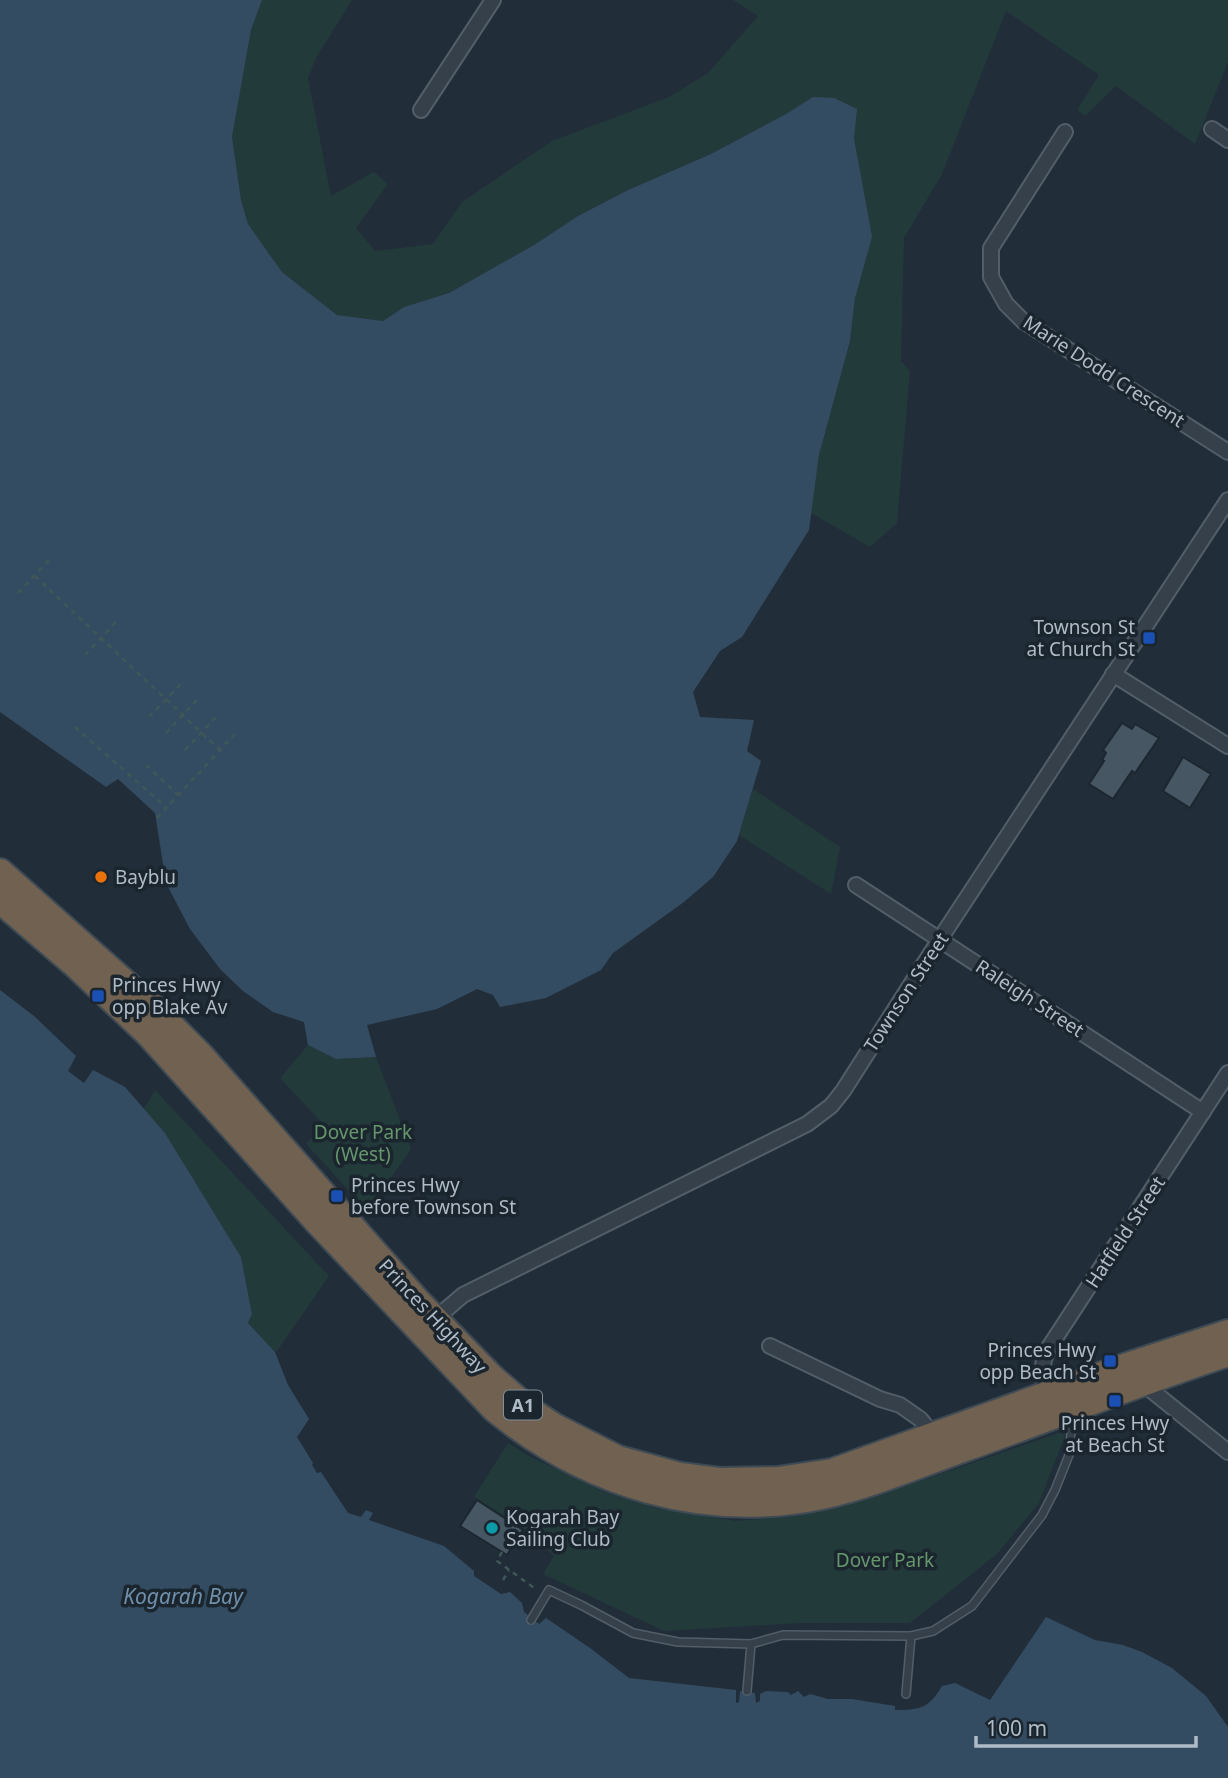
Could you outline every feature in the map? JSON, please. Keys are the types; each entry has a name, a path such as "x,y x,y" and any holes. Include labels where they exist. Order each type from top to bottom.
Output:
{"highway":[{"name":"Princes Highway","path":"0,872 153,1007 435,1319 509,1394 553,1426 618,1459 680,1476 710,1480 749,1482 805,1477 832,1472 934,1436 1140,1382 1228,1353"},
{"name":"Princes Highway","path":"0,900 75,964 149,1034 317,1221 495,1409 536,1440 581,1466 632,1486 683,1499 742,1503 792,1501 835,1492 879,1479 1056,1404 1130,1365 1228,1333"}],"street":[{"path":"421,110 493,0"},
{"path":"1212,129 1228,140"},
{"name":"Marie Dodd Crescent","path":"1065,132 992,248 991,277 1006,304 1023,321 1228,452"},
{"name":"Townson Street","path":"435,1319 463,1295 819,1116 843,1091 1228,500"},
{"path":"1113,674 1228,746"},
{"name":"Raleigh Street","path":"856,884 1203,1112"},
{"name":"Hatfield Street","path":"1056,1404 1041,1372 1048,1349 1228,1073"},
{"path":"770,1346 880,1399 900,1405 920,1419 934,1436"},
{"path":"1140,1382 1228,1452"}],"lane":[{"path":"531,1620 549,1590 634,1633 678,1642 751,1644 783,1634 816,1637 911,1636 937,1629 966,1612 980,1597 1042,1515 1069,1455 1071,1433 1056,1404"},
{"path":"906,1694 911,1636"},
{"path":"747,1691 751,1644"}],"path":[{"path":"18,593 51,558"},
{"path":"35,576 220,750"},
{"path":"85,655 117,621"},
{"path":"149,717 183,682"},
{"path":"166,733 198,699"},
{"path":"185,750 218,715"},
{"path":"75,727 166,807"},
{"path":"157,818 235,734"},
{"path":"146,765 178,794"},
{"path":"502,1552 497,1561 546,1595"},
{"path":"503,1580 509,1570"}],"green space":[{"path":"262,0 352,0 316,58 308,78 331,196 374,172 388,184 356,228 375,251 433,244 462,202 552,141 669,97 708,73 758,16 733,0 1228,0 1228,62 1195,144 1116,86 1085,116 1077,110 1099,75 1006,11 942,174 904,238 901,361 910,371 897,523 870,547 811,513 819,455 850,341 855,298 857,153 854,138 813,98 711,154 628,190 578,216 534,245 449,293 404,307 383,321 337,315 282,272 248,224 241,200 232,137 251,30"},
{"path":"753,789 840,847 831,894 739,835"},
{"name":"Dover Park (West)","path":"308,1045 336,1059 376,1057 411,1149 368,1211 306,1144 324,1125 280,1078"},
{"path":"155,1090 329,1276 275,1352 248,1323 252,1314 241,1257 165,1133 144,1109"},
{"name":"Dover Park","path":"1067,1430 1039,1503 997,1554 910,1623 799,1623 664,1631 543,1574 554,1556 525,1529 474,1497 508,1443 529,1456 605,1492 655,1508 736,1521 795,1516 872,1498"}],"water":[{"path":"0,0 262,0 251,30 232,137 241,200 248,224 282,272 337,315 383,321 404,307 449,293 534,245 578,216 628,190 711,154 813,97 834,98 857,109 854,138 872,237 855,298 850,341 819,455 809,530 742,637 720,651 693,692 700,717 754,720 747,751 761,761 737,841 713,877 684,902 613,953 601,970 546,998 500,1007 493,995 477,989 437,1009 367,1025 376,1057 336,1059 308,1045 304,1022 273,1012 243,991 220,969 190,929 166,883 155,813 118,779 106,787 0,712"},
{"name":"Kogarah Bay","path":"0,990 34,1016 76,1056 68,1071 84,1083 93,1070 125,1087 165,1133 241,1257 252,1314 248,1323 275,1352 288,1385 309,1419 297,1437 317,1473 321,1472 348,1513 361,1517 366,1510 373,1513 369,1520 444,1546 474,1571 474,1576 501,1594 510,1592 522,1603 524,1612 539,1624 546,1618 629,1678 736,1690 736,1703 739,1702 740,1691 755,1693 756,1703 760,1701 760,1694 766,1691 788,1692 791,1695 798,1691 804,1697 810,1694 828,1699 852,1699 895,1706 895,1710 911,1709 928,1703 942,1686 955,1683 990,1700 1046,1617 1095,1640 1142,1652 1172,1668 1206,1696 1228,1727 1228,1778 0,1778"}],"building":[{"path":"1122,723 1132,729 1135,724 1159,738 1113,799 1089,784 1104,761 1102,760 1106,753 1103,750"},
{"path":"1183,757 1211,774 1190,808 1163,791"},
{"name":"Kogarah Bay Sailing Club","path":"477,1500 523,1530 507,1555 460,1526"}],"place":[{"name":"Townson St at Church St","path":"1149,638"},
{"name":"Bayblu","path":"101,877"},
{"name":"Princes Hwy opp Blake Av","path":"98,996"},
{"name":"Princes Hwy before Townson St","path":"337,1196"},
{"name":"Princes Hwy opp Beach St","path":"1110,1361"},
{"name":"Princes Hwy at Beach St","path":"1115,1401"},
{"name":"Kogarah Bay Sailing Club","path":"492,1528"}]}
